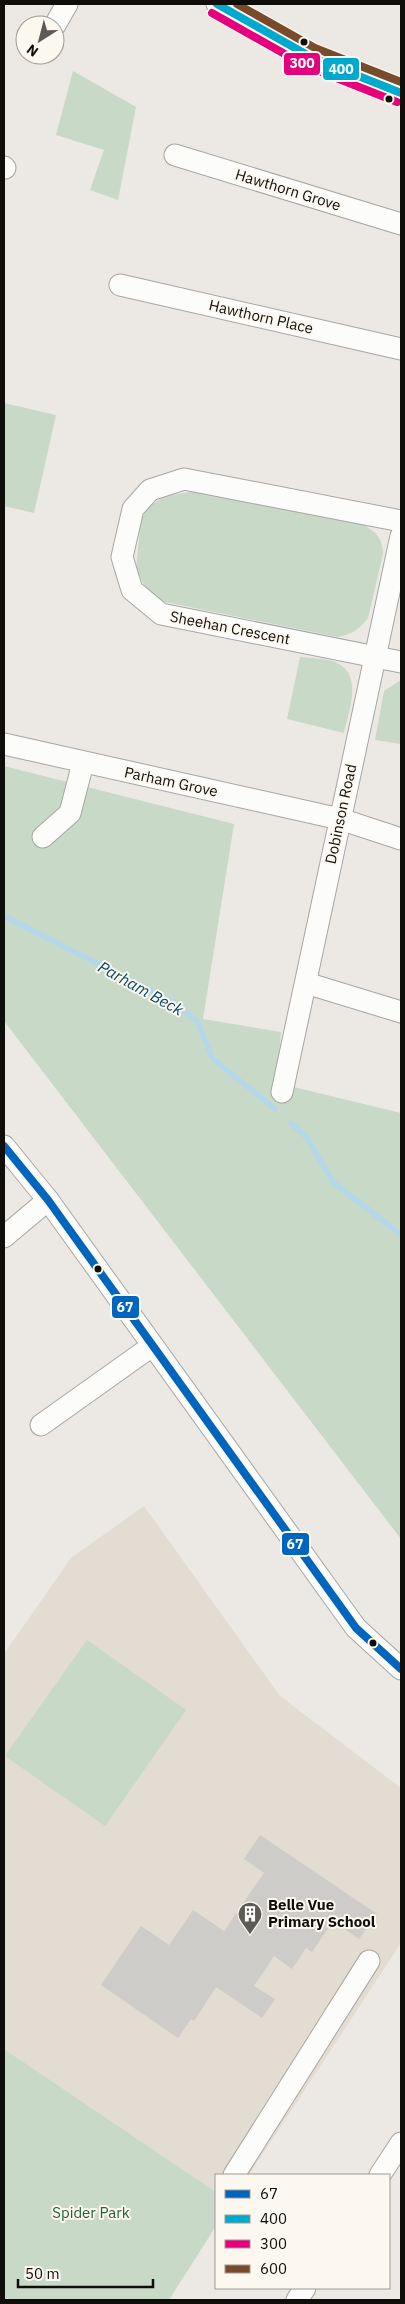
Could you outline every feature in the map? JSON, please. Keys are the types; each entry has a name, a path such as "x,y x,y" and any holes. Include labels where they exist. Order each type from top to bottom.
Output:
{"street":[{"path":"61,15 67,4"},
{"path":"217,4 311,57 401,93"},
{"name":"Hawthorn Grove","path":"175,156 401,224"},
{"name":"Hawthorn Place","path":"120,285 401,349"},
{"name":"Sheehan Crescent","path":"401,521 184,479 150,490 133,509 122,557 132,590 161,614 401,662"},
{"name":"Dobinson Road","path":"282,1092 401,536"},
{"name":"Parham Grove","path":"4,744 340,819 401,838"},
{"path":"43,837 70,813 83,763"},
{"path":"306,983 401,1012"},
{"path":"4,1146 48,1200 356,1628 401,1669"},
{"path":"4,1236 48,1200"},
{"path":"40,1425 152,1346"},
{"path":"235,2174 369,1961"},
{"path":"381,2174 401,2143"},
{"path":"297,2300 305,2289"}],"shaded area":[{"name":"Belle Vue Primary School","path":"144,1506 280,1696 401,1788 401,1943 250,2174 215,2174 215,2191 4,2049 4,1654 71,1558"}],"green space":[{"path":"73,71 136,107 118,200 90,190 104,150 56,135"},
{"path":"4,403 56,415 34,513 4,506"},
{"path":"194,491 364,525 372,530 380,540 383,554 368,618 355,631 338,637 160,601 148,593 136,569 141,519 150,506 163,497"},
{"path":"300,657 335,662 344,668 349,675 352,684 352,694 344,733 287,719"},
{"path":"401,680 401,744 375,740 384,691"},
{"path":"4,766 234,824 203,1019 281,1032 277,1083 401,1113 401,1539 4,1021"},
{"path":"87,1640 186,1710 105,1826 5,1756"},
{"name":"Spider Park","path":"4,2049 215,2191 215,2228 169,2300 4,2300"}],"building":[{"name":"Belle Vue Primary School","path":"260,1835 377,1914 359,1939 333,1921 312,1952 306,1948 292,1969 274,1956 254,1986 275,1999 262,2018 216,1987 194,2021 191,2019 178,2038 101,1985 141,1926 169,1945 193,1910 224,1931 264,1873 244,1859"}],"waterway":[{"name":"Parham Beck","path":"4,916 173,1002 197,1021 213,1059 275,1109"},
{"name":"Parham Beck","path":"291,1123 307,1138 333,1182 401,1235"}],"transit line":[{"name":"400","path":"217,4 311,57 401,93"},
{"name":"600","path":"237,4 315,48 401,82"},
{"name":"300","path":"212,13 306,66 397,102"},
{"name":"67","path":"4,1146 48,1200 356,1628 401,1669"}],"place":[{"name":"Belle Vue Primary School","path":"250,1935"}]}
